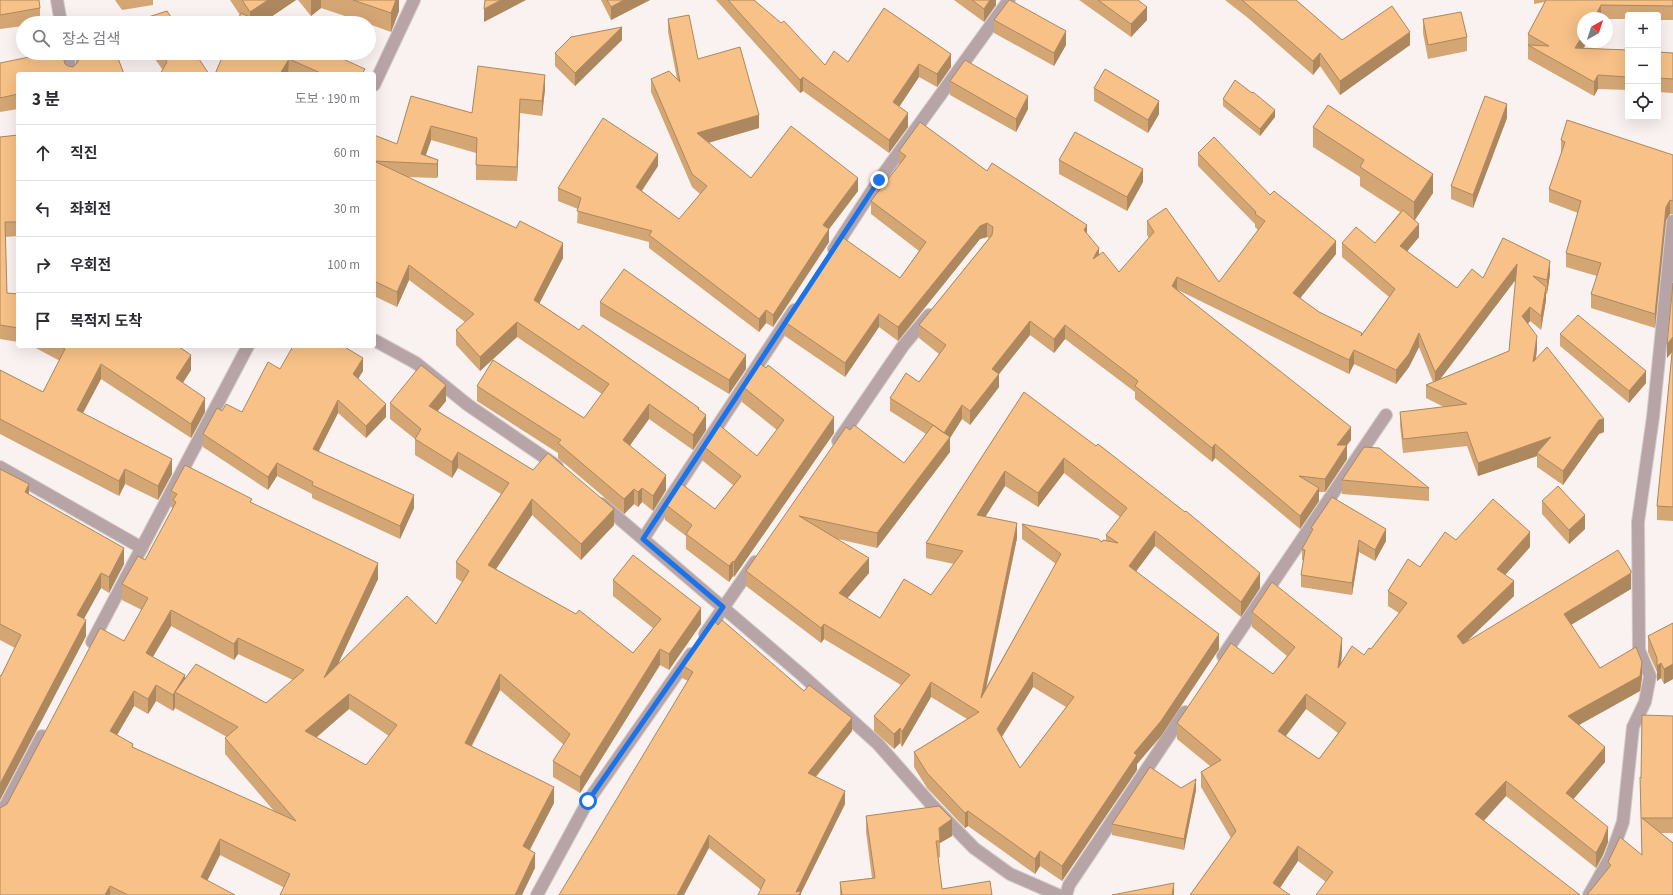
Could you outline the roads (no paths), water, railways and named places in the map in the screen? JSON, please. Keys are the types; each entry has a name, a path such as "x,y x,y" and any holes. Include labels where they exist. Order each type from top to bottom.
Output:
{"street":[{"path":"57,0 60,16"},
{"path":"376,80 414,0"},
{"path":"827,260 879,180 1009,0"},
{"path":"68,60 71,72"},
{"path":"1589,895 1610,858 1623,822 1633,727 1645,702 1650,676 1640,650 1638,522 1653,417 1673,221"},
{"path":"643,539 800,300"},
{"path":"831,450 904,346 938,304"},
{"path":"376,341 416,363 468,405 557,466 568,476"},
{"path":"86,654 247,348"},
{"path":"1216,667 1386,415"},
{"path":"0,467 142,548"},
{"path":"591,495 803,676 878,744 931,804 974,848 1010,874 1058,895"},
{"path":"537,895 588,801 759,555"},
{"path":"1066,895 1069,885 1194,700"},
{"path":"0,816 49,724"}]}
